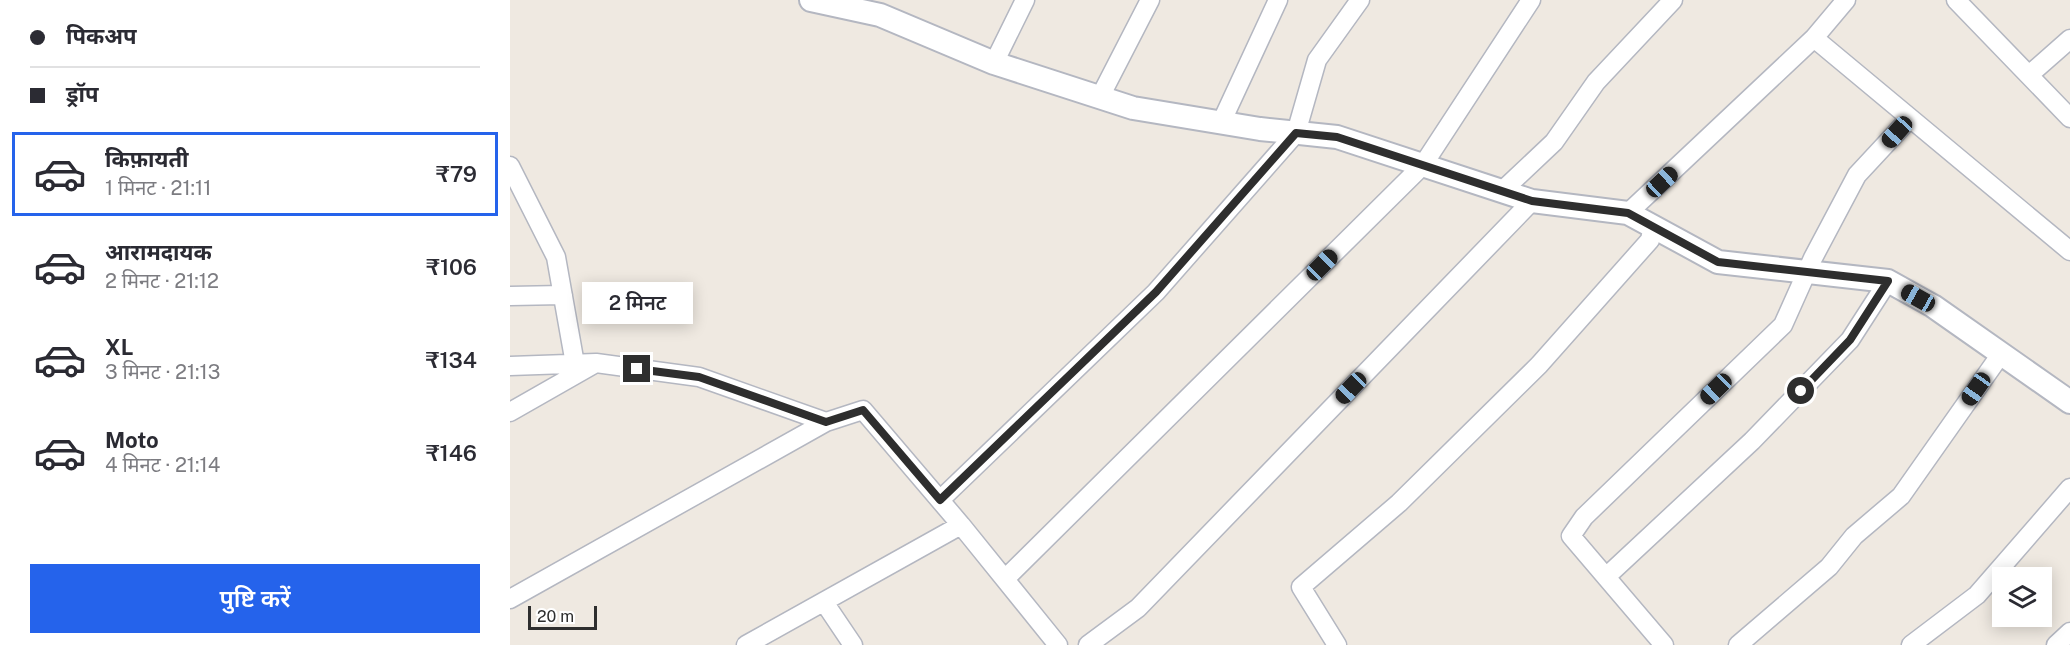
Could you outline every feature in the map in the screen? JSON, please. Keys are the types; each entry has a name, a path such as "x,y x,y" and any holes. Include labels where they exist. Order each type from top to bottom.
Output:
{"street":[{"path":"994,63 1025,0"},
{"path":"1100,98 1150,0"},
{"path":"1221,123 1278,0"},
{"path":"940,500 1156,292 1296,133 1317,60 1360,0"},
{"path":"1005,579 1422,165 1531,0"},
{"path":"1502,191 1554,142 1596,82 1673,0"},
{"path":"1628,213 1814,38 1846,0"},
{"path":"1956,0 2070,118"},
{"path":"823,1 880,15 994,63 1133,108 1221,123 1337,137 1532,201 1628,213 1718,262 1888,281 1933,306 2068,397"},
{"path":"1814,38 2070,251"},
{"path":"2029,75 2070,39"},
{"path":"1664,645 1571,536 1584,517 1783,325 1813,258 1857,176 1910,118"},
{"path":"510,166 556,257 575,364"},
{"path":"1088,645 1138,608 1532,201"},
{"path":"1337,645 1301,587 1399,503 1539,365 1650,240 1653,226"},
{"path":"1606,578 1752,441 1850,340 1888,281"},
{"path":"510,296 562,294"},
{"path":"1738,645 1829,567 1854,536 1900,496 2001,354"},
{"path":"510,366 596,363 699,377 826,422"},
{"path":"510,412 596,363"},
{"path":"510,599 826,422 863,410 962,525 1058,645"},
{"path":"1911,645 1977,595 2070,488"},
{"path":"746,645 962,525"},
{"path":"824,602 853,645"},
{"path":"2056,645 2070,632"}],"route":[{"path":"637,369 699,377 826,422 863,410 940,500 1156,292 1296,133 1337,137 1532,201 1628,213 1718,262 1888,281 1850,340 1801,391"}]}
